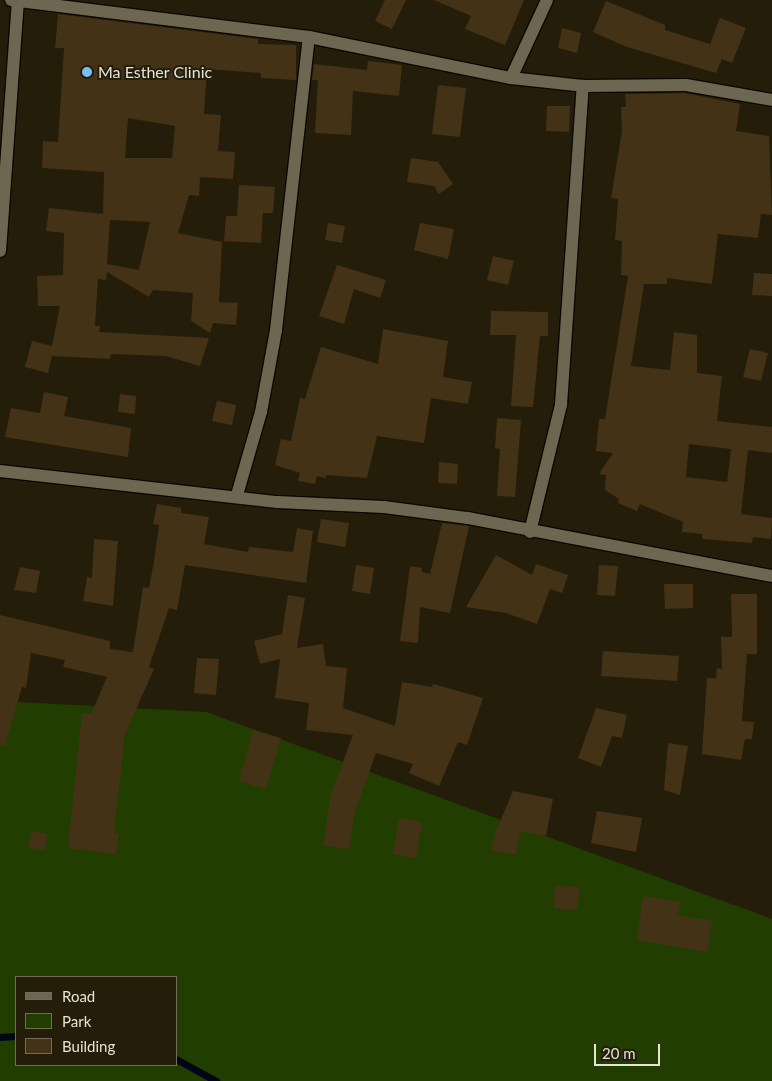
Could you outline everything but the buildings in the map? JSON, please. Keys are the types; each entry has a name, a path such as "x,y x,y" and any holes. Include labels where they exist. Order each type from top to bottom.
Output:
{"street":[{"path":"511,78 546,0"},
{"path":"0,251 14,1 309,37 511,78 583,86 686,85 772,100"},
{"path":"238,495 260,412 276,330 309,37"},
{"path":"530,532 561,405 583,86"},
{"path":"0,471 459,516 530,532 612,544 661,557 772,576"}],"green space":[{"path":"0,701 206,712 772,919 772,1081 0,1081"}],"waterway":[{"path":"0,1037 15,1036"},
{"path":"178,1060 216,1081"}],"place":[{"name":"Ma Esther Clinic","path":"87,72"}]}
